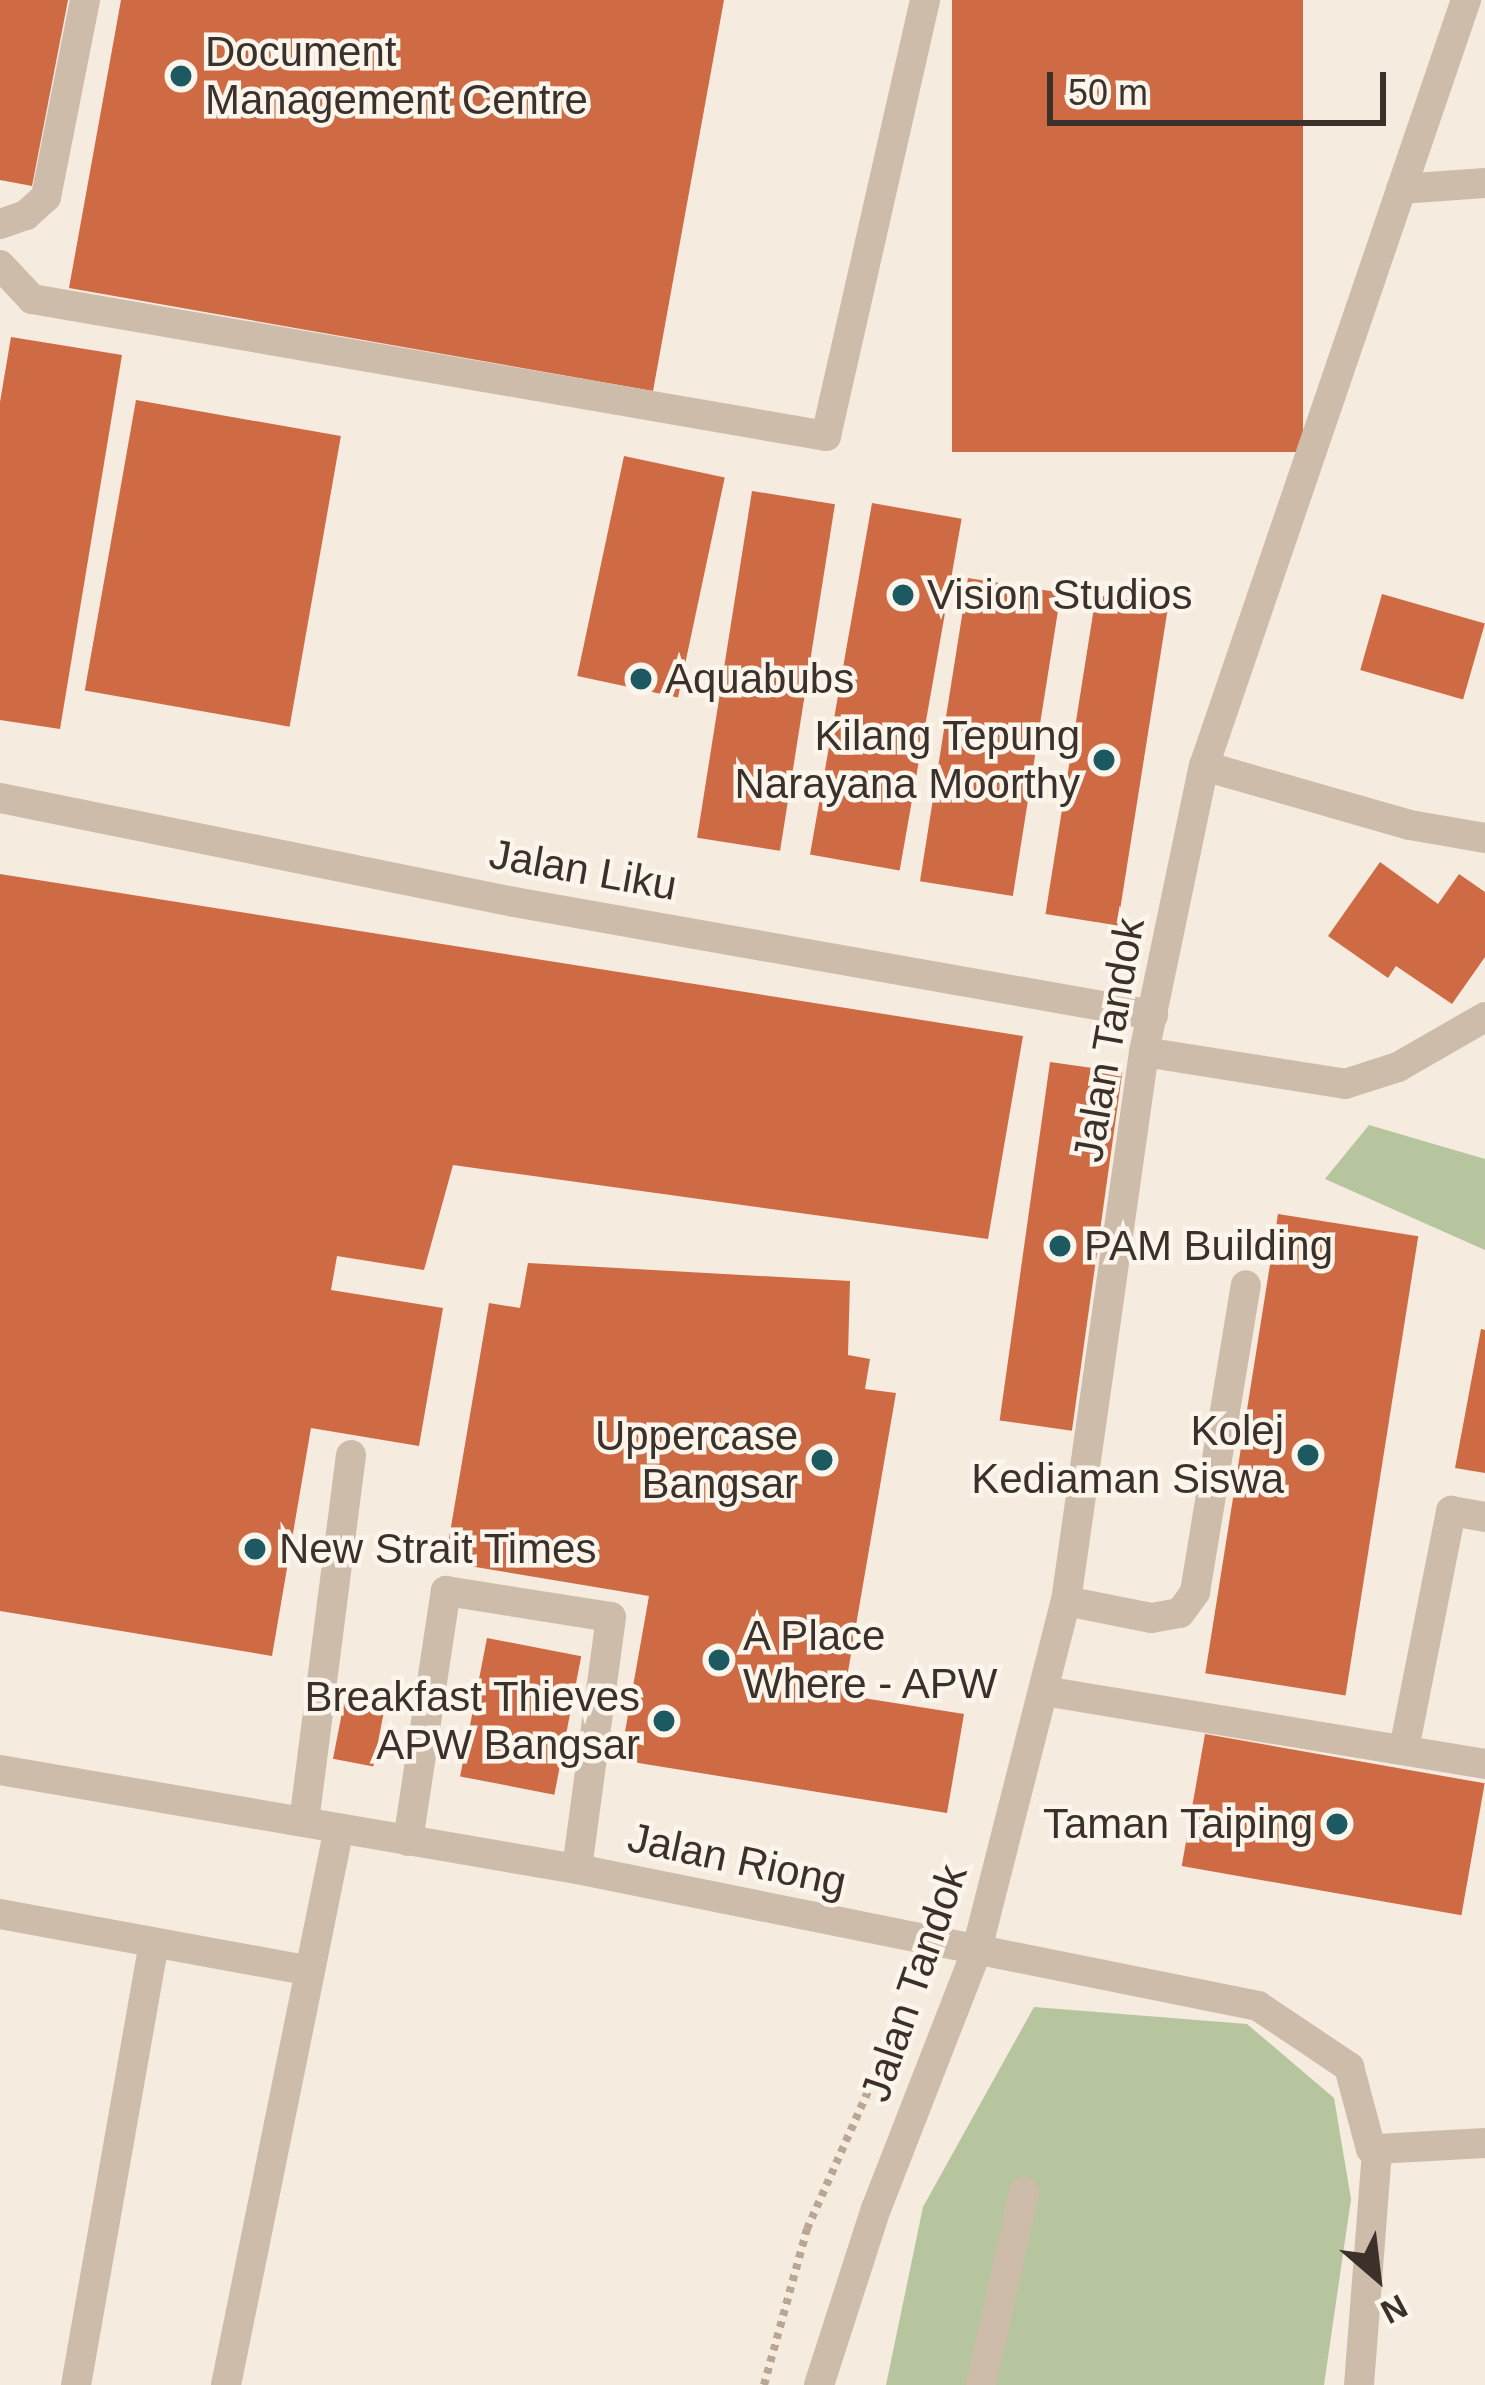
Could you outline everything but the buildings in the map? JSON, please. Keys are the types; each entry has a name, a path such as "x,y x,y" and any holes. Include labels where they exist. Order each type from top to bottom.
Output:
{"street":[{"path":"0,224 26,214 46,197 85,0"},
{"path":"0,265 32,299 826,436 925,0"},
{"name":"Jalan Tandok","path":"819,2385 876,2209 976,1953 1066,1600 1144,1052 1204,766 1466,0"},
{"path":"1401,189 1485,183"},
{"path":"1204,766 1410,826 1485,838"},
{"name":"Jalan Liku","path":"0,798 514,902 1153,1015"},
{"path":"1144,1052 1346,1084 1398,1067 1485,1017"},
{"path":"1066,1600 1151,1618 1180,1613 1195,1592 1246,1285"},
{"path":"304,1822 351,1455"},
{"path":"1404,1749 1451,1511 1485,1517"},
{"path":"408,1840 446,1591 611,1617 577,1869"},
{"path":"1044,1691 1485,1764"},
{"name":"Jalan Riong","path":"0,1770 577,1869 976,1953 1258,2006 1349,2067 1371,2150 1377,2149"},
{"path":"226,2385 339,1828"},
{"path":"0,1914 310,1971"},
{"path":"76,2385 154,1942"},
{"path":"1359,2385 1377,2149 1485,2143"},
{"path":"981,2385 1024,2192"}],"path":[{"path":"764,2385 807,2229 895,2030 944,2040"}],"green space":[{"path":"1369,1125 1485,1159 1485,1250 1325,1179"},
{"path":"1034,2007 1247,2024 1334,2098 1351,2199 1324,2385 886,2385 923,2207"}],"place":[{"name":"Document Management Centre","path":"181,76"},
{"name":"Vision Studios","path":"903,595"},
{"name":"Aquabubs","path":"641,679"},
{"name":"Kilang Tepung Narayana Moorthy","path":"1104,760"},
{"name":"PAM Building","path":"1060,1246"},
{"name":"Kolej Kediaman Siswa","path":"1308,1455"},
{"name":"Uppercase Bangsar","path":"822,1460"},
{"name":"New Strait Times","path":"255,1549"},
{"name":"A Place Where - APW","path":"719,1660"},
{"name":"Breakfast Thieves APW Bangsar","path":"664,1721"},
{"name":"Taman Taiping","path":"1337,1824"}]}
